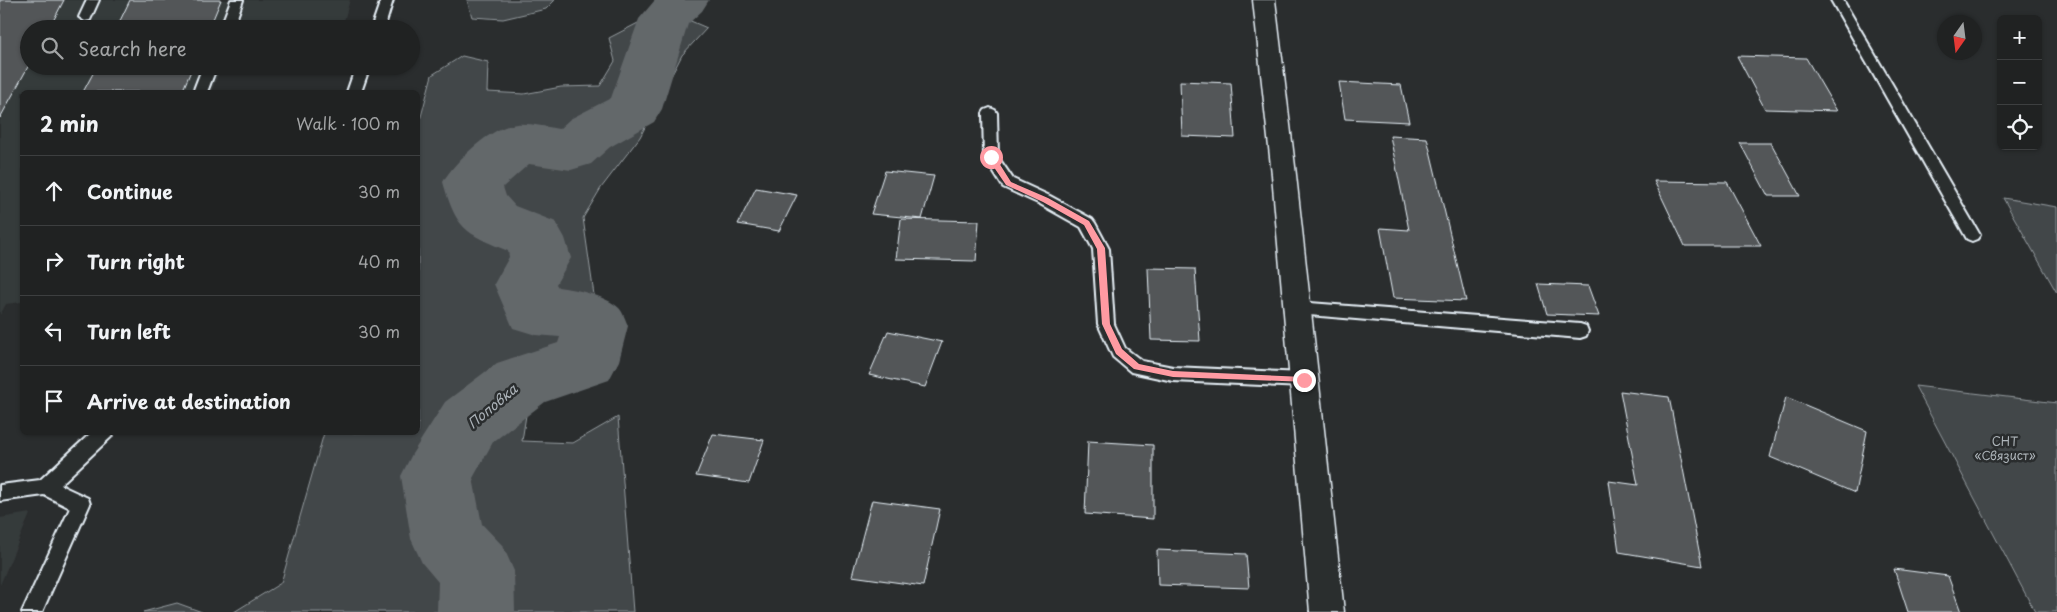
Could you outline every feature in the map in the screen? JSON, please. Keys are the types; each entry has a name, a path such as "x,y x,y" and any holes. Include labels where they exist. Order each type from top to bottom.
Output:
{"street":[{"path":"1264,0 1327,612"}],"lane":[{"path":"84,17 93,0"},
{"path":"229,20 237,0"},
{"path":"379,20 387,0"},
{"path":"1837,0 1972,235"},
{"path":"201,90 207,75"},
{"path":"355,90 360,75"},
{"path":"990,113 991,157 1008,184 1045,200 1087,223 1101,248 1106,324 1119,352 1137,367 1173,374 1304,380"},
{"path":"1297,308 1580,331"},
{"path":"45,487 102,435"},
{"path":"0,493 45,487 81,504 32,612"}],"shaded area":[{"path":"0,0 350,0 344,20 20,20 20,75 218,75 212,90 20,90 20,302 6,304 0,315"},
{"path":"30,514 0,585 0,518"}],"green space":[{"path":"467,0 555,0 546,9 503,19 472,17"},
{"path":"679,16 707,28 682,55 640,137 601,188 583,218 597,316 562,368 528,402 522,441 573,443 618,417 633,612 234,612 281,583 323,435 420,435 420,120 432,75 462,56 488,62 487,92 524,94 561,87 600,86 615,61 609,38 640,22"},
{"path":"2003,198 2057,207 2057,293"},
{"name":"СНТ «Связист»","path":"1915,386 2057,403 2057,612 2035,612"},
{"path":"177,603 202,612 143,612"}],"building":[{"path":"0,0 64,0 54,20 20,20 20,75 24,75 0,118"},
{"path":"130,0 221,0 213,20 120,20"},
{"path":"1737,56 1806,58 1837,111 1765,109"},
{"path":"92,75 189,75 183,90 84,90"},
{"path":"1180,81 1231,83 1235,138 1182,136"},
{"path":"1339,82 1401,85 1409,122 1345,119"},
{"path":"1390,136 1427,138 1466,301 1393,298 1380,228 1409,230"},
{"path":"1740,143 1771,143 1800,196 1768,196"},
{"path":"885,171 934,176 922,219 871,214"},
{"path":"1654,181 1727,182 1761,246 1685,246"},
{"path":"756,188 797,195 779,231 738,224"},
{"path":"901,219 979,221 976,261 896,259"},
{"path":"1148,268 1195,269 1200,341 1151,340"},
{"path":"1538,284 1588,286 1599,316 1547,314"},
{"path":"888,331 942,342 925,387 869,375"},
{"path":"1620,391 1669,397 1702,566 1619,552 1609,481 1638,485"},
{"path":"1786,397 1867,431 1855,493 1770,457"},
{"path":"713,434 764,440 749,483 696,476"},
{"path":"1088,441 1153,445 1153,519 1085,514"},
{"path":"872,500 940,509 923,586 852,576"},
{"path":"1157,550 1246,554 1249,588 1158,585"},
{"path":"1894,569 1948,576 1961,612 1908,612"}],"waterway":[{"name":"Поповка","path":"476,612 476,571 448,539 437,476 469,422 521,382 586,361 596,326 575,314 536,310 525,284 540,258 535,238 494,221 479,206 472,182 517,143 571,150 590,133 635,109 664,19 684,0"}],"route":[{"path":"991,157 1008,184 1045,200 1087,223 1101,248 1106,324 1119,352 1137,367 1173,374 1304,380"}]}
